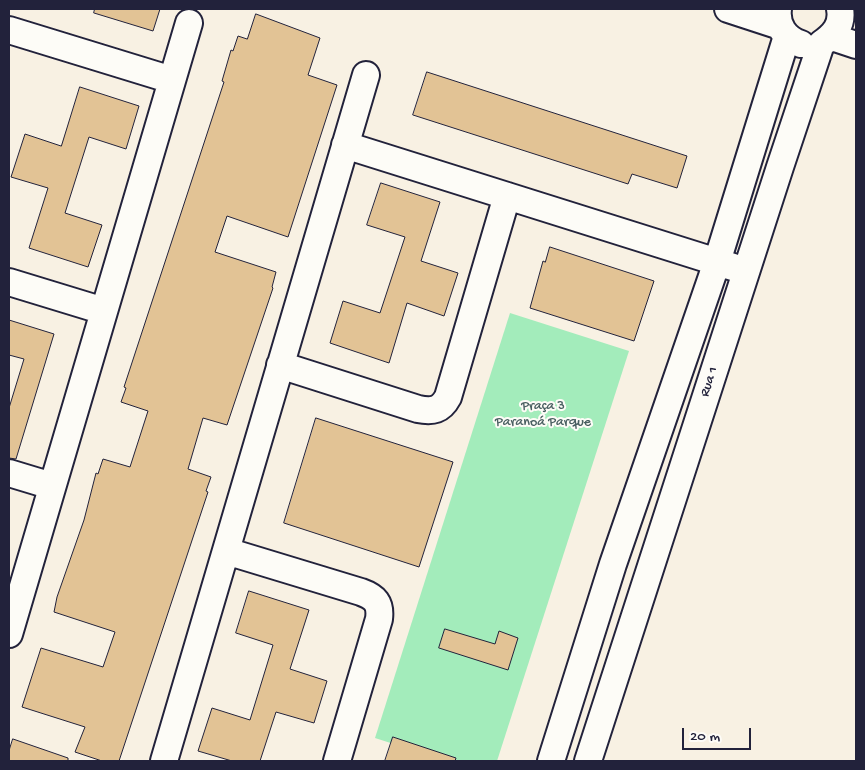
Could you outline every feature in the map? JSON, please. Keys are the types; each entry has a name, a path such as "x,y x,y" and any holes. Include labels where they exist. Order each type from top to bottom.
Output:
{"street":[{"path":"728,9 782,24 798,44 812,46 826,40 856,45"},
{"name":"Rua 1","path":"588,761 746,271 826,40 838,26 840,9"},
{"path":"9,634 189,23"},
{"path":"551,761 613,564 717,262 782,24"},
{"path":"9,30 172,80"},
{"path":"164,761 366,74"},
{"path":"345,145 746,271"},
{"path":"280,365 418,409 437,410 444,405 448,397 507,196"},
{"path":"9,282 104,311"},
{"path":"9,473 52,486"},
{"path":"226,551 361,592 371,596 378,602 380,610 379,619 337,761"}],"green space":[{"name":"Praça 3 Paranoá Parque","path":"510,313 629,351 497,761 447,761 375,738"}],"building":[{"path":"95,9 160,9 153,31 94,13"},
{"path":"256,14 320,38 308,75 337,85 288,237 227,216 215,252 276,272 273,288 227,425 203,418 188,469 211,477 206,491 208,492 119,761 102,761 75,752 85,727 22,707 41,648 103,667 115,632 54,612 57,597 84,520 96,473 98,474 103,459 130,467 148,411 121,402 126,388 124,387 224,82 222,81 231,50 233,51 238,36 247,39"},
{"path":"427,72 687,156 677,188 632,174 628,184 413,115"},
{"path":"80,87 139,106 126,149 89,137 65,213 102,225 88,267 29,248 48,188 11,177 25,134 61,146"},
{"path":"381,183 440,202 421,261 458,273 444,316 407,303 389,363 330,343 343,301 380,313 405,237 367,225"},
{"path":"550,247 654,281 634,341 530,308 543,261 545,262"},
{"path":"9,320 54,334 16,459 9,458 9,408 24,359 9,355"},
{"path":"316,418 453,462 419,567 284,523"},
{"path":"249,591 309,610 290,669 327,681 314,723 276,712 260,761 232,761 198,751 212,708 250,720 273,645 236,633"},
{"path":"445,629 495,644 499,631 518,638 508,670 439,648"},
{"path":"393,737 456,758 455,761 385,761"},
{"path":"13,739 68,758 68,761 9,761 9,751"}]}
